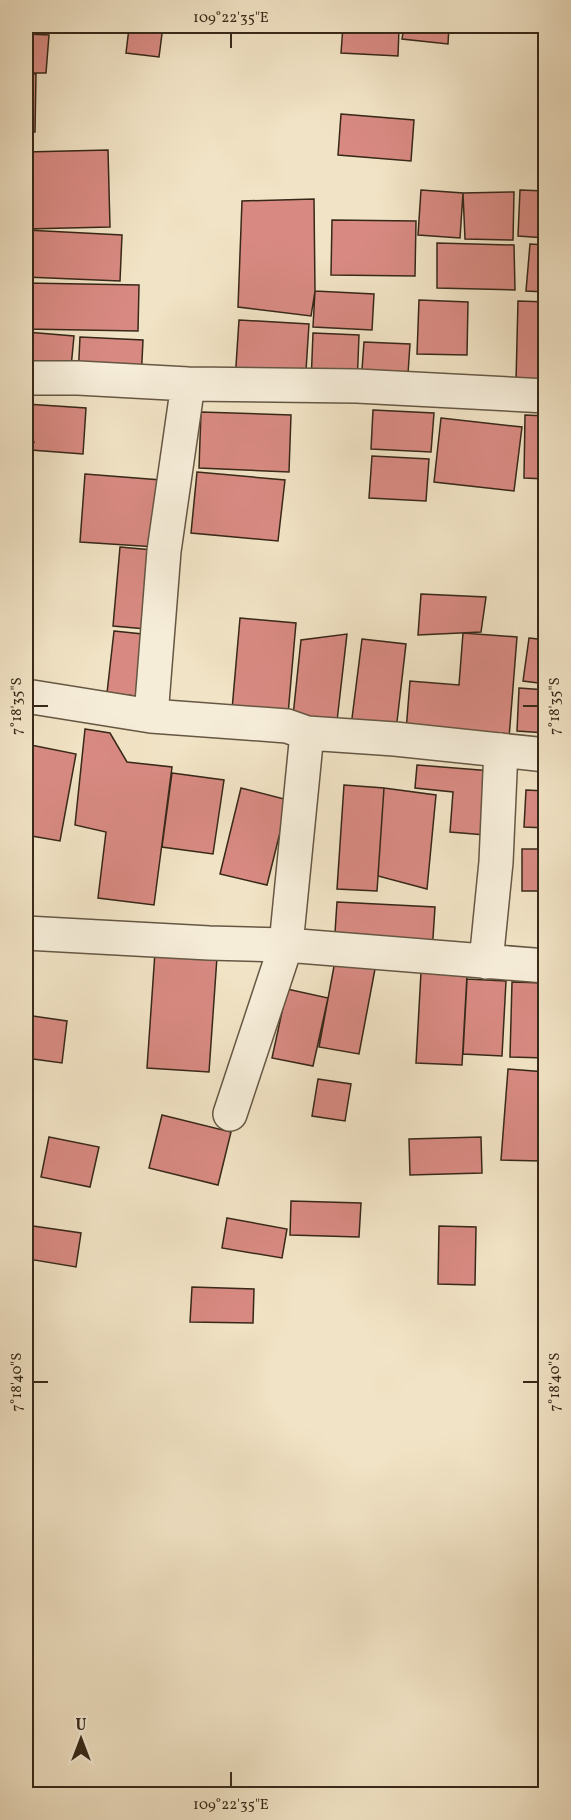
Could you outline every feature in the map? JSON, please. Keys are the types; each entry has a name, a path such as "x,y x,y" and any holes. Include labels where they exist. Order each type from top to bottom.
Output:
{"street":[{"path":"26,378 78,378 188,384 357,386 546,396"},
{"path":"151,716 164,551 188,384"},
{"path":"26,696 151,716 287,726 307,733 395,739 546,755"},
{"path":"230,1114 286,945 307,733"},
{"path":"486,962 496,862 501,750"},
{"path":"26,933 286,945 546,966"}],"building":[{"path":"109,26 163,26 159,57 126,53 129,28"},
{"path":"343,26 399,28 398,56 341,53"},
{"path":"404,26 449,26 448,44 402,39"},
{"path":"26,34 49,35 46,73 26,73"},
{"path":"26,73 36,74 35,132 26,132"},
{"path":"341,114 414,120 411,161 338,155"},
{"path":"108,150 110,227 26,229 26,152"},
{"path":"421,190 463,193 460,238 418,235"},
{"path":"520,190 546,191 546,238 518,236"},
{"path":"514,192 513,240 465,239 463,193"},
{"path":"314,199 315,291 311,316 238,307 242,201"},
{"path":"332,220 416,221 415,276 331,275"},
{"path":"26,230 122,235 120,281 26,277"},
{"path":"437,243 514,245 515,290 437,288"},
{"path":"530,244 546,245 546,292 526,291"},
{"path":"26,283 139,285 138,331 26,329"},
{"path":"315,291 374,294 372,330 313,327"},
{"path":"419,300 468,302 467,355 417,354"},
{"path":"518,301 546,302 546,382 516,381"},
{"path":"239,320 309,324 305,386 235,381"},
{"path":"26,332 74,336 70,378 26,374"},
{"path":"313,333 359,335 357,386 311,384"},
{"path":"80,337 143,340 141,381 78,378"},
{"path":"364,342 410,344 407,389 361,383"},
{"path":"26,404 86,408 83,454 31,450 34,442 26,442"},
{"path":"373,410 434,413 431,452 371,449"},
{"path":"201,412 291,415 289,472 199,468"},
{"path":"525,415 546,416 546,479 524,478"},
{"path":"441,418 522,427 514,491 434,482"},
{"path":"372,456 429,459 426,501 369,498"},
{"path":"197,472 285,480 278,541 191,533"},
{"path":"85,474 161,480 156,547 80,542"},
{"path":"120,547 164,551 157,630 113,626"},
{"path":"421,594 486,597 481,632 418,635"},
{"path":"240,618 296,623 287,726 231,721"},
{"path":"114,631 152,635 145,697 107,693"},
{"path":"463,633 517,637 509,738 406,731 410,681 459,685"},
{"path":"347,634 337,721 293,716 301,640"},
{"path":"529,638 546,640 546,684 523,681"},
{"path":"362,639 406,644 395,739 350,734"},
{"path":"519,688 546,690 546,733 517,731"},
{"path":"85,729 110,733 127,762 172,767 154,905 98,898 106,832 75,825"},
{"path":"26,744 76,754 60,841 26,835"},
{"path":"417,765 492,771 497,836 450,832 453,792 415,788"},
{"path":"172,773 224,780 213,854 162,847"},
{"path":"344,785 384,788 377,891 337,889"},
{"path":"241,788 288,800 267,885 220,874"},
{"path":"384,788 436,795 427,889 378,876"},
{"path":"526,790 546,791 546,828 524,827"},
{"path":"522,849 546,849 546,891 522,891"},
{"path":"337,902 435,907 432,953 334,948"},
{"path":"155,952 217,957 209,1072 147,1068"},
{"path":"335,961 375,969 359,1054 319,1047"},
{"path":"421,972 467,975 462,1065 416,1063"},
{"path":"467,979 506,981 502,1056 463,1054"},
{"path":"512,982 546,983 546,1058 510,1057"},
{"path":"287,989 328,998 313,1066 272,1058"},
{"path":"26,1015 67,1021 62,1063 26,1058"},
{"path":"508,1069 546,1072 541,1161 501,1160"},
{"path":"318,1079 351,1084 345,1121 312,1116"},
{"path":"162,1115 231,1132 218,1185 149,1168"},
{"path":"49,1137 99,1147 90,1187 41,1177"},
{"path":"481,1137 482,1173 410,1175 409,1139"},
{"path":"541,1161 546,1161 546,1191 538,1190"},
{"path":"291,1201 361,1203 359,1237 290,1235"},
{"path":"227,1218 287,1229 282,1258 222,1248"},
{"path":"538,1220 546,1220 546,1253 538,1252"},
{"path":"33,1226 81,1233 76,1267 28,1259"},
{"path":"439,1226 476,1227 475,1285 438,1284"},
{"path":"192,1287 254,1289 253,1323 190,1322"}]}
